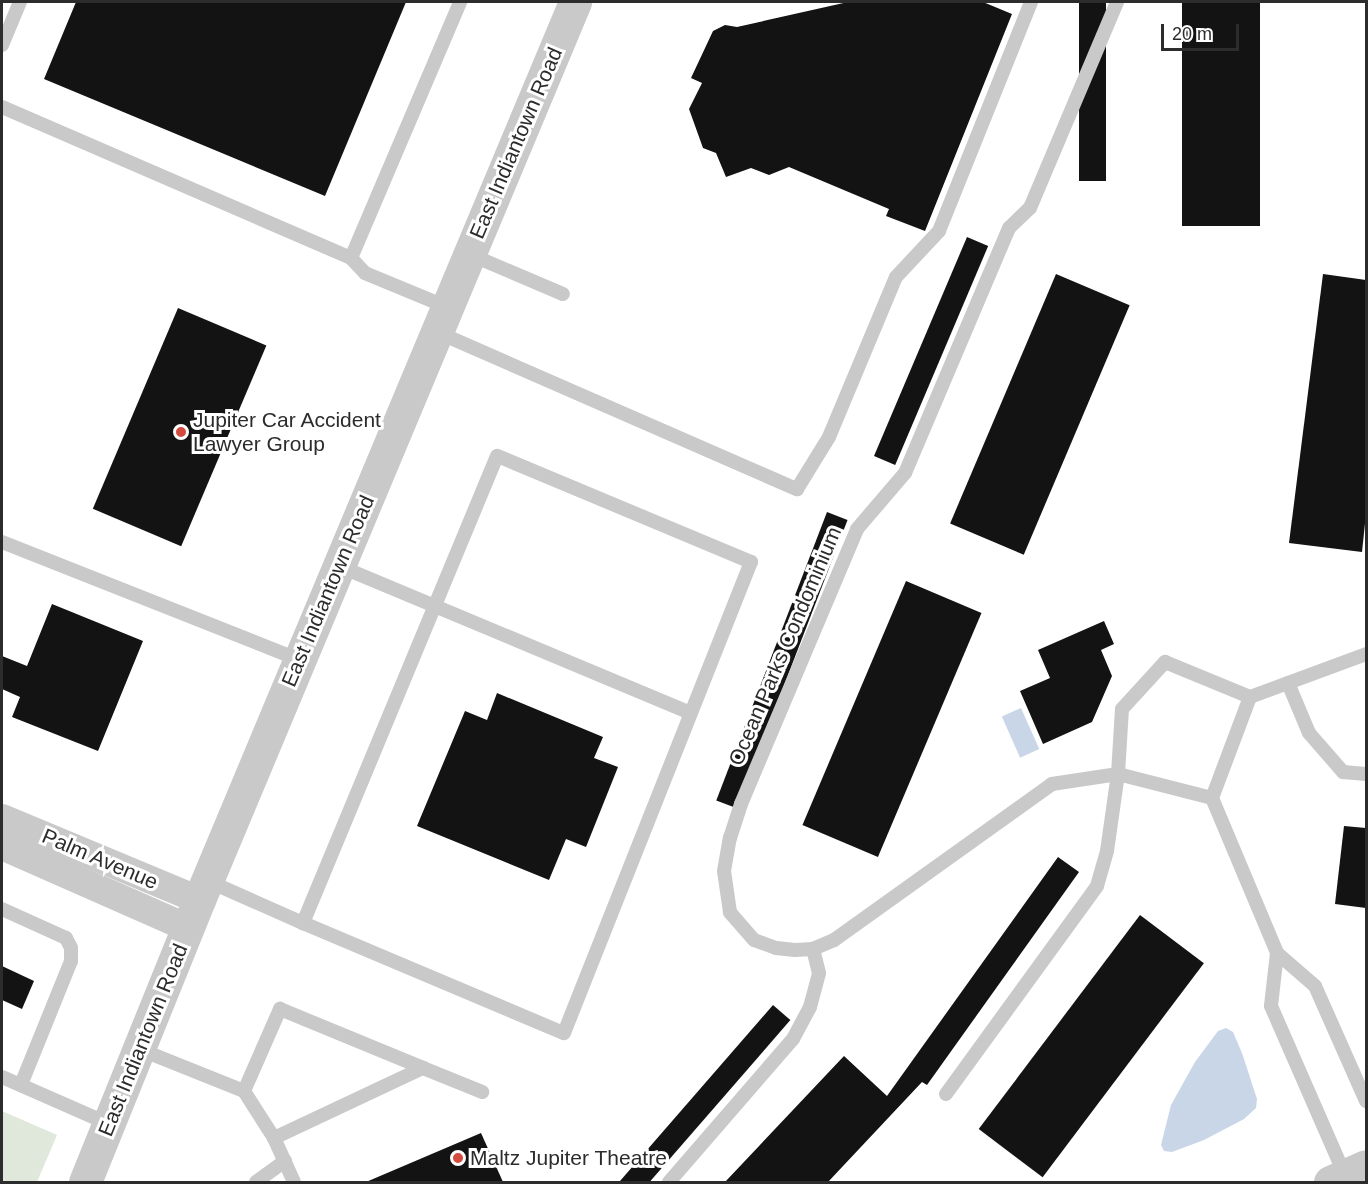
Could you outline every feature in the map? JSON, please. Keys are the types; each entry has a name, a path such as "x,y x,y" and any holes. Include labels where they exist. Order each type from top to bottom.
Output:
{"street":[{"name":"East Indiantown Road","path":"85,1182 198,903 575,2"},
{"name":"Palm Avenue","path":"2,818 198,903"},
{"name":"Palm Avenue","path":"2,846 198,903"}],"lane":[{"path":"2,45 20,2"},
{"path":"351,258 460,2"},
{"path":"2,107 351,258 365,273 442,320 797,489 829,437 896,277 939,231 1031,2"},
{"name":"Ocean Parks Condominium","path":"1117,2 1030,208 1009,228 906,473 857,528 741,804 730,838 724,871 730,912 754,940 776,948 813,949 843,934 1052,784 1118,774 1212,798"},
{"path":"469,254 563,294"},
{"path":"198,903 303,923 564,1033 750,562 497,456 303,923"},
{"path":"2,542 300,660"},
{"path":"339,566 690,714"},
{"path":"946,1094 1097,886 1107,851 1118,774 1122,709 1165,662 1250,697 1366,654"},
{"path":"1288,683 1309,733 1343,772 1366,774"},
{"path":"1250,697 1212,798 1277,953 1315,986 1366,1101"},
{"path":"2,909 66,938 71,948 71,961 21,1085"},
{"path":"669,1182 793,1039 810,1007 819,973 813,949"},
{"path":"1277,953 1271,1006 1347,1175"},
{"path":"244,1091 280,1009 482,1092"},
{"path":"139,1049 244,1091 274,1138 294,1182"},
{"path":"274,1138 423,1068"},
{"path":"2,1077 109,1124"},
{"path":"256,1182 285,1161"}],"shaded area":[{"path":"2,1111 57,1135 37,1182 2,1182"}],"water":[{"path":"1021,708 1039,749 1020,758 1002,717"},
{"path":"1226,1028 1233,1032 1242,1053 1257,1099 1256,1108 1244,1119 1204,1140 1172,1152 1164,1151 1161,1145 1171,1105 1195,1062 1218,1031"}],"building":[{"path":"76,2 406,2 325,196 44,79"},
{"path":"848,2 983,2 1012,14 925,231 886,216 889,209 789,167 769,175 751,168 726,177 716,153 703,148 689,109 702,83 691,78 713,31 725,25 737,27"},
{"path":"1079,2 1106,2 1106,181 1079,181"},
{"path":"1182,2 1260,2 1260,226 1182,226"},
{"path":"967,237 988,246 895,465 874,456"},
{"path":"1056,274 1130,305 1024,555 950,523"},
{"path":"1323,274 1366,280 1366,514 1362,552 1289,543"},
{"path":"178,308 266,346 181,546 93,509"},
{"path":"827,512 848,520 737,808 716,800"},
{"path":"906,581 981,613 878,857 802,825"},
{"path":"52,604 143,641 98,751 12,717 20,697 2,689 2,656 27,666"},
{"path":"1104,621 1114,644 1101,650 1112,676 1092,722 1043,744 1020,691 1050,678 1038,650"},
{"path":"497,693 603,737 594,758 618,767 586,847 566,839 549,880 417,826 465,711 487,720"},
{"path":"1344,826 1366,828 1366,908 1335,904"},
{"path":"1058,857 1079,872 927,1085 922,1082 828,1182 725,1182 844,1056 887,1096"},
{"path":"1140,915 1204,963 1043,1177 979,1129"},
{"path":"2,966 34,981 22,1009 2,1000"},
{"path":"773,1005 790,1020 650,1182 619,1182"},
{"name":"Maltz Jupiter Theatre","path":"481,1133 503,1182 366,1182"}],"place":[{"name":"Jupiter Car Accident Lawyer Group","path":"181,432"},
{"name":"Maltz Jupiter Theatre","path":"458,1158"}]}
